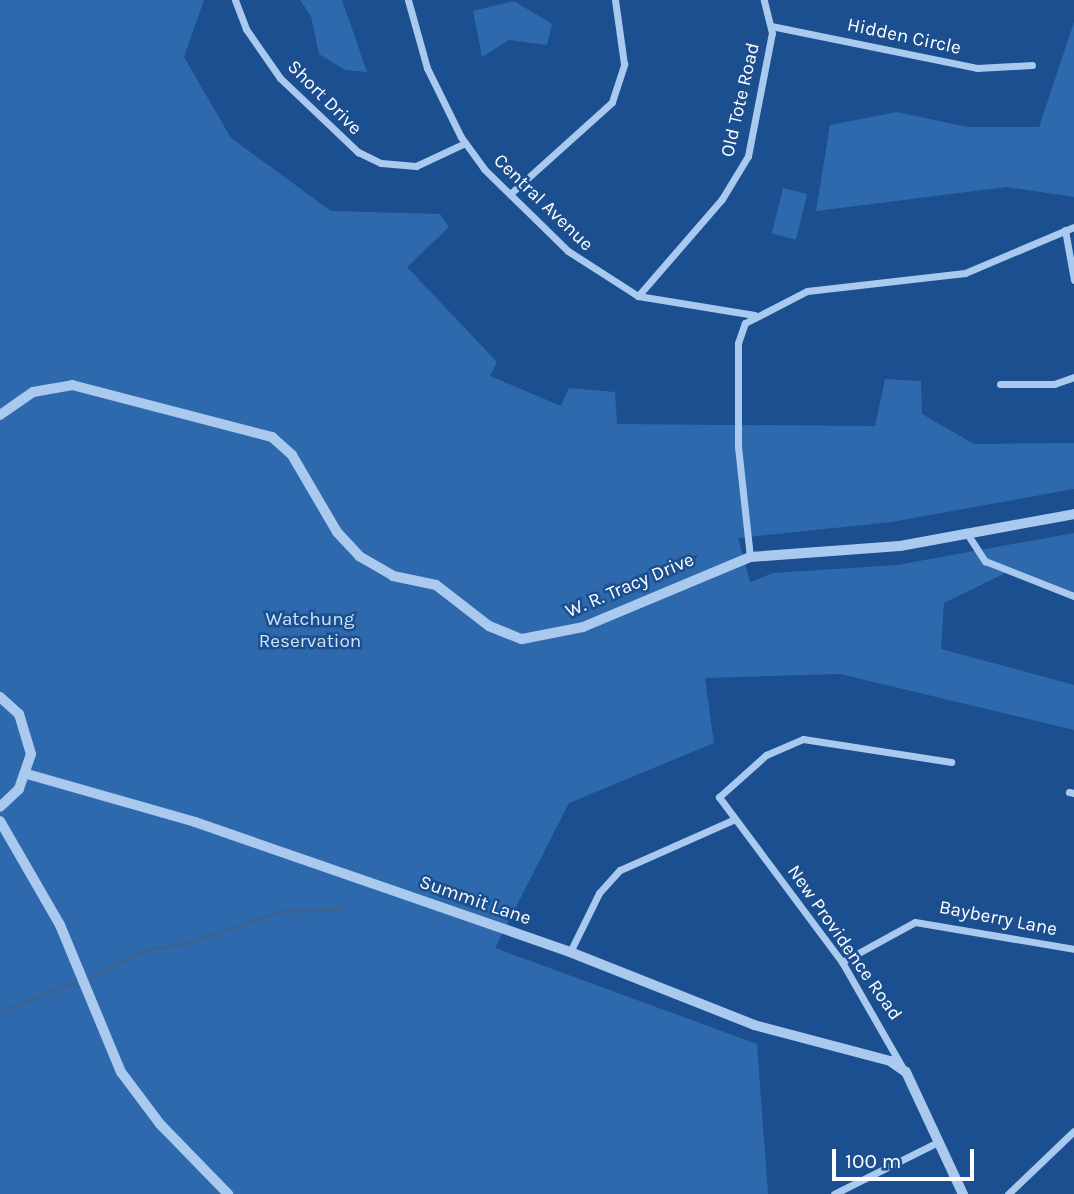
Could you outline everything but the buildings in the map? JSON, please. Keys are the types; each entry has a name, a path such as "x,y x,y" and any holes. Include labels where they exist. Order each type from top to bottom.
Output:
{"street":[{"name":"Short Drive","path":"235,0 246,29 280,78 365,157 416,166 465,143"},
{"name":"Central Avenue","path":"408,0 427,68 465,143 510,194 598,276 638,296 754,315"},
{"path":"510,194 612,102 624,64 615,0"},
{"name":"Old Tote Road","path":"638,296 722,199 748,156 771,26 764,0"},
{"name":"Hidden Circle","path":"771,26 977,68 1032,65"},
{"path":"750,557 739,465 738,343 754,315 823,288 965,273 1074,227"},
{"path":"1065,230 1074,280"},
{"path":"1000,384 1054,384 1074,377"},
{"name":"W. R. Tracy Drive","path":"0,415 33,392 72,385 272,437 292,455 359,556 393,576 436,585 489,626 522,639 583,627 750,557 900,545 1074,514"},
{"path":"965,532 985,561 1074,596"},
{"path":"0,696 28,733 27,774 0,807"},
{"name":"New Providence Road","path":"951,762 803,739 765,755 719,797 733,820 842,962 906,1072 963,1194"},
{"name":"Summit Lane","path":"27,774 195,822 570,952 754,1025 890,1061 906,1072"},
{"path":"570,952 599,893 620,870 733,820"},
{"path":"0,821 60,925 121,1072 228,1194"},
{"name":"Bayberry Lane","path":"842,962 915,922 1074,949"},
{"path":"1008,1194 1074,1131"},
{"path":"834,1194 938,1142"}],"green space":[{"name":"Watchung Reservation","path":"0,0 204,0 184,57 231,138 331,211 440,214 449,227 407,267 497,362 490,376 561,406 569,388 615,392 617,424 875,426 885,379 921,381 922,414 974,444 1074,443 1074,489 892,522 738,538 750,582 773,573 897,565 1074,533 1074,592 1014,569 944,603 941,649 1074,685 1074,730 840,674 705,678 714,743 569,803 495,948 757,1044 768,1194 0,1194"},
{"path":"300,0 342,0 367,72 345,70 319,54 311,16"},
{"path":"514,1 552,24 547,45 509,40 482,57 473,11"},
{"path":"1074,22 1074,197 1007,187 816,211 830,125 897,112 967,127 1039,127"},
{"path":"783,188 807,194 796,240 772,234"}],"waterway":[{"path":"91,976 141,951 190,942 283,911 340,909"},
{"path":"0,1012 75,982"}]}
